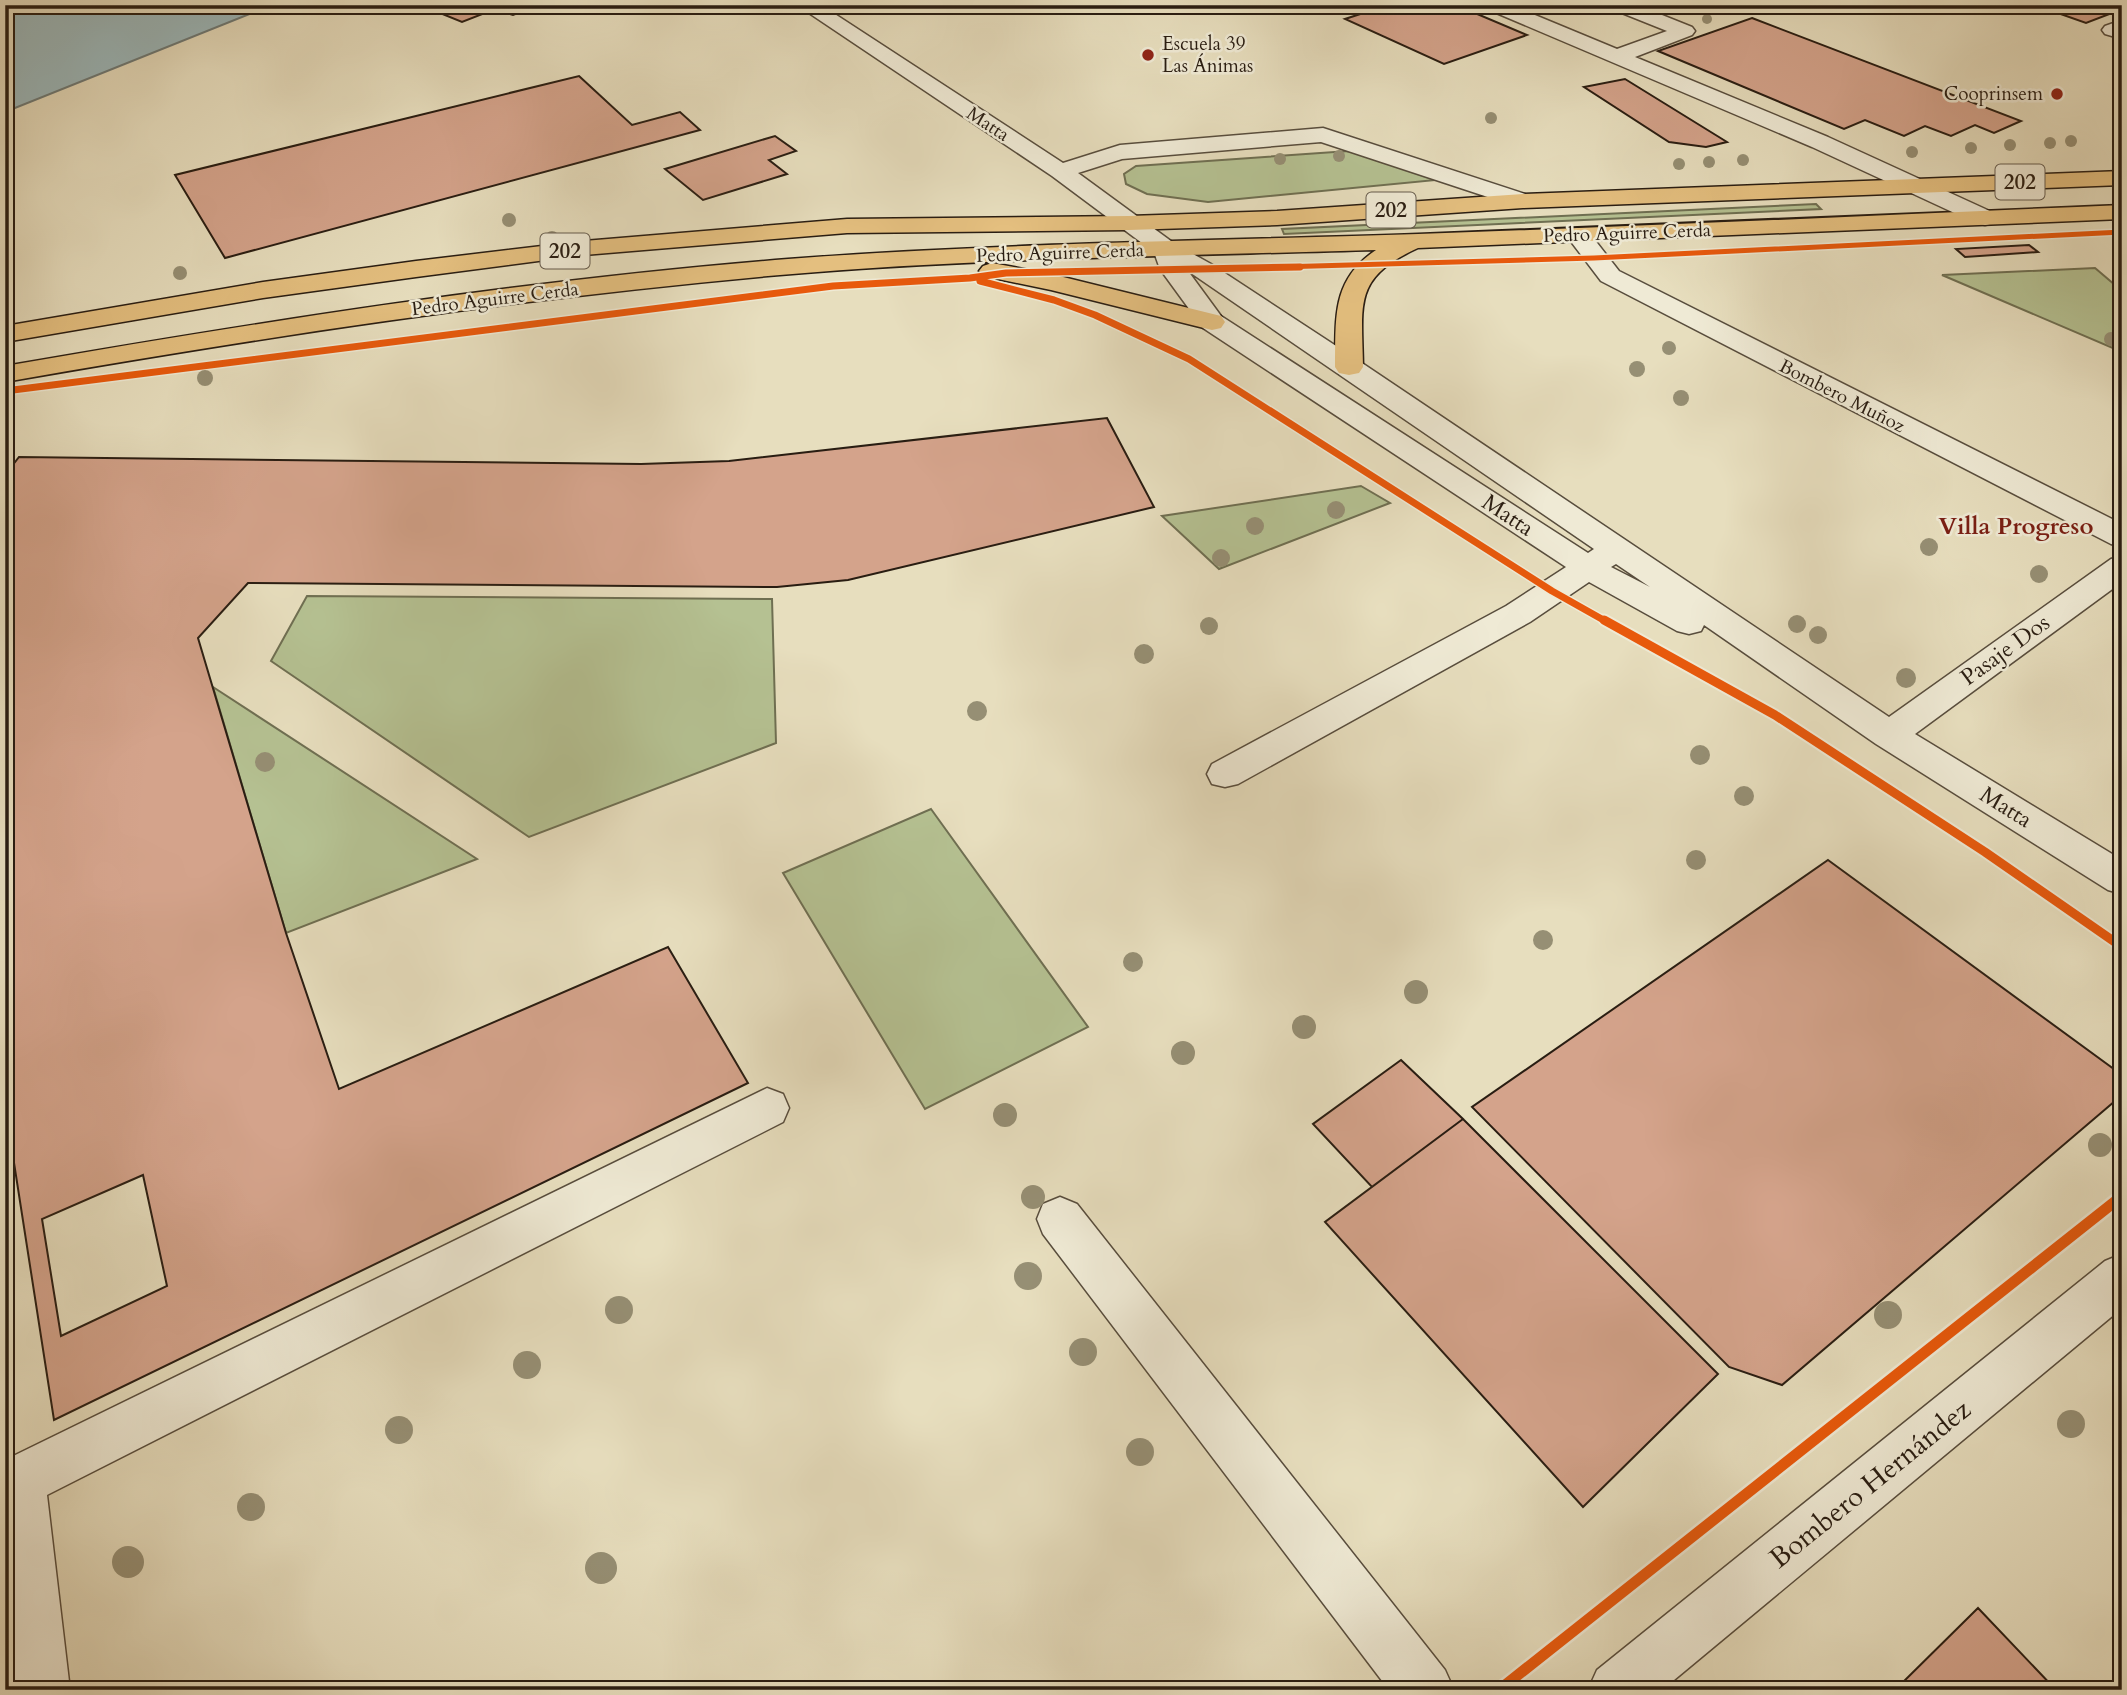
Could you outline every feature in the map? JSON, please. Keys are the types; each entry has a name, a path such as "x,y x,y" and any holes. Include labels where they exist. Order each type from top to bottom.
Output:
{"highway":[{"name":"Pedro Aguirre Cerda","path":"5,334 275,289 584,248 847,226 1129,223 1277,218 1523,201 2122,178"},
{"name":"Pedro Aguirre Cerda","path":"5,374 250,333 443,305 628,283 896,259 1578,235 2122,212"},
{"path":"1349,368 1350,297 1357,281 1381,256 1415,241"},
{"path":"896,259 1006,273 1212,322"}],"street":[{"name":"Matta","path":"807,5 1060,171 1166,249 1202,269 1617,547 1889,735"},
{"path":"1494,5 1618,56 1985,218"},
{"path":"1618,56 1685,31 1619,5"},
{"path":"2122,26 2112,30 2122,33"},
{"path":"1060,171 1120,152 1323,135 1523,201"},
{"name":"Bombero Muñoz","path":"1578,235 1610,276 2122,537"},
{"name":"Matta","path":"1166,249 1173,269 1212,322 1589,568 1889,735 2122,879"},
{"path":"1224,774 1518,614 1617,547"},
{"name":"Pasaje Dos","path":"1889,735 2122,566"},
{"path":"41,1690 19,1481 767,1108"},
{"path":"1060,1219 1425,1690"},
{"name":"Bombero Hernández","path":"1617,1690 2122,1278"}],"path":[{"path":"1499,1690 2122,1196"}],"green space":[{"path":"1349,151 1431,173 1436,180 1208,202 1147,194 1126,184 1124,174 1136,166"},
{"path":"1816,204 1821,209 1284,234 1282,229"},
{"path":"2095,268 2122,291 2122,352 1942,275"},
{"path":"1361,486 1390,503 1219,569 1162,516"},
{"path":"307,596 772,599 776,743 529,837 271,661"},
{"path":"213,687 477,859 286,933"},
{"path":"931,809 1088,1027 925,1109 783,873"}],"water":[{"path":"5,5 272,5 5,112"}],"building":[{"path":"440,5 539,5 513,15 495,9 462,22 430,9"},
{"path":"1388,5 1456,5 1527,35 1444,64 1345,19"},
{"path":"2035,5 2099,5 2095,7 2112,13 2086,23"},
{"path":"1752,18 2021,121 1994,133 1975,125 1951,136 1925,126 1904,136 1865,120 1844,129 1658,51"},
{"path":"579,76 632,125 680,112 700,130 225,258 175,175"},
{"path":"1625,79 1727,142 1706,147 1669,142 1584,87"},
{"path":"775,136 796,151 769,160 787,174 703,200 665,169"},
{"path":"2029,245 2038,252 1965,257 1956,249"},
{"path":"1107,418 1154,507 848,580 777,587 248,583 198,638 286,933 339,1089 668,947 748,1083 54,1420 5,1105 5,475 19,457 641,464 729,461","holes":["143,1175 167,1286 61,1336 42,1219"]},
{"path":"1828,860 2122,1075 2122,1095 1782,1385 1729,1367 1472,1107"},
{"path":"1401,1060 1463,1119 1372,1187 1313,1124"},
{"path":"1463,1119 1718,1374 1583,1507 1325,1222"},
{"path":"1978,1608 2056,1690 1895,1690"}],"cycle path":[{"path":"5,391 833,286 970,278 1006,273 1369,266 1594,258 2122,232"},
{"path":"980,281 1054,300 1095,315 1189,359 1552,591 1775,715 1985,852 2122,947"},
{"path":"1499,1690 2122,1196"}],"place":[{"name":"Escuela 39 Las Ánimas","path":"1148,55"},
{"name":"Cooprinsem","path":"2057,94"}],"district":[{"name":"Villa Progreso","path":"2016,526"}]}
